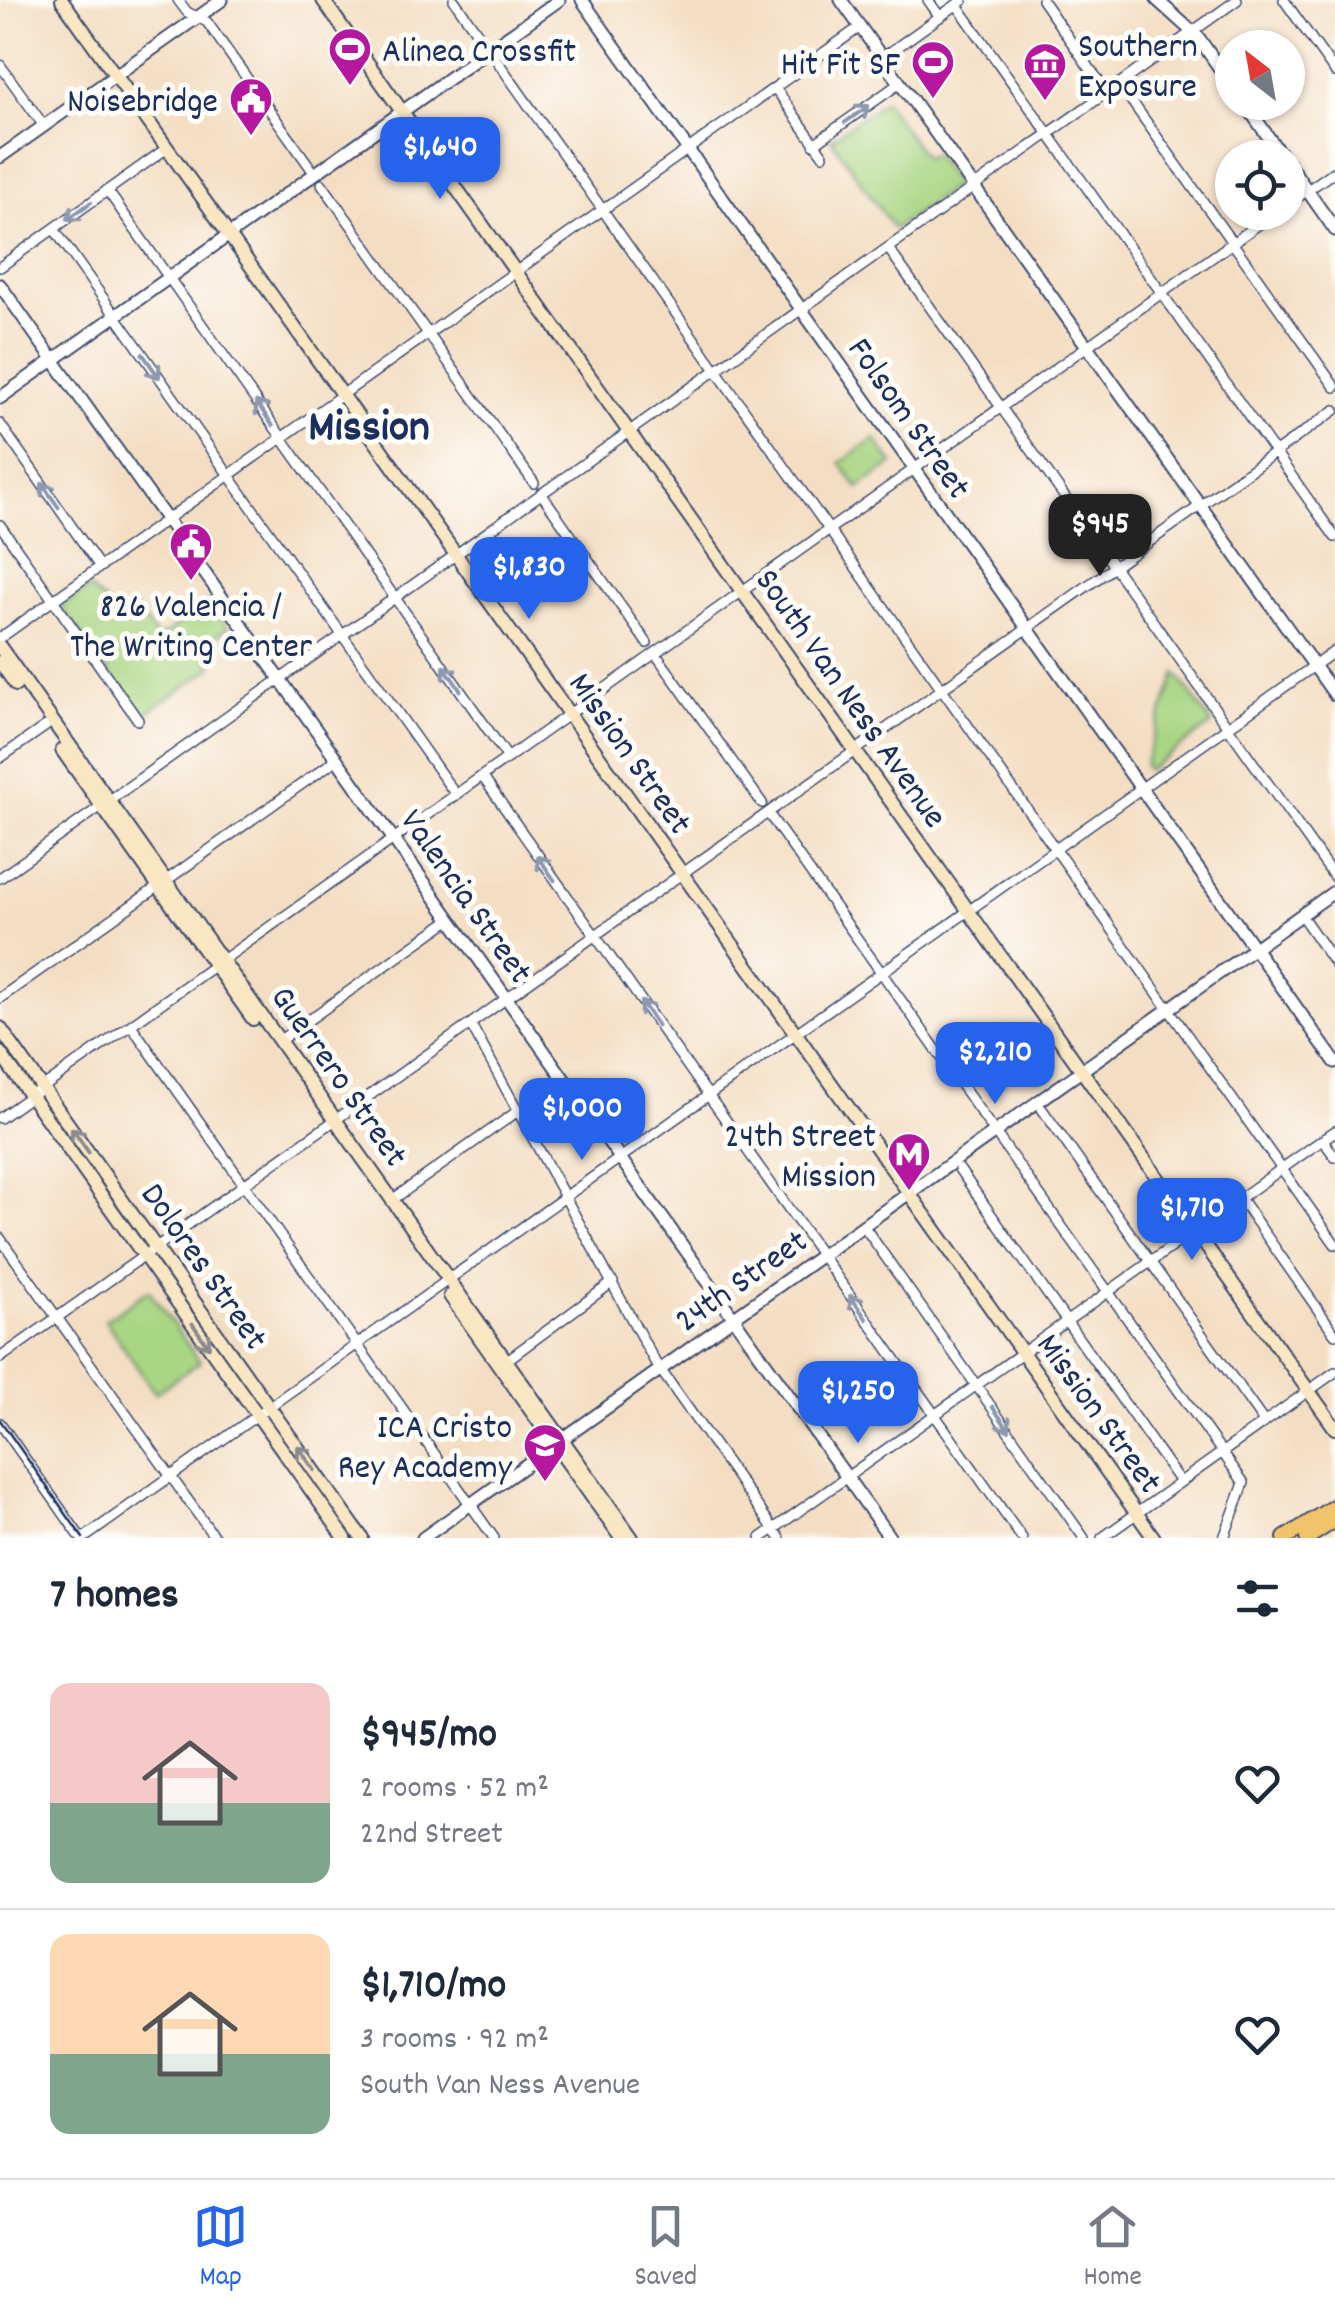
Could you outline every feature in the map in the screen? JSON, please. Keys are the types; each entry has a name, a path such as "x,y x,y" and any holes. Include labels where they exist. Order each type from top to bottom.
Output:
{"main road":[{"name":"Mission Street","path":"62,0 1154,1538"},
{"name":"South Van Ness Avenue","path":"323,0 1335,1428"},
{"name":"Guerrero Street","path":"0,647 105,803"},
{"name":"Guerrero Street","path":"0,662 163,883 558,1442 632,1538"},
{"name":"Guerrero Street","path":"219,962 279,1041 332,1123 392,1200 446,1283 507,1360 620,1538"},
{"name":"Dolores Street","path":"0,1028 37,1092 93,1172 264,1412 362,1538"},
{"name":"Dolores Street","path":"0,1052 37,1092"},
{"name":"Dolores Street","path":"264,1412 345,1538"},
{"path":"1285,1538 1335,1506"},
{"path":"1307,1538 1335,1520"}],"street":[{"path":"178,0 197,18 208,22 534,483"},
{"path":"0,157 222,0"},
{"path":"454,0 1335,1244"},
{"path":"0,398 228,235 319,179 402,112 559,0"},
{"name":"Folsom Street","path":"582,0 1335,1062"},
{"path":"841,0 1335,695"},
{"path":"928,0 940,17"},
{"path":"1042,0 1100,83 1126,92 1335,387"},
{"path":"1157,0 1192,32 1215,63"},
{"path":"0,878 1236,0"},
{"path":"1284,0 1335,72"},
{"path":"882,58 960,2 1048,134 1335,537"},
{"path":"0,638 860,27"},
{"path":"0,65 44,126"},
{"path":"814,144 900,84"},
{"path":"775,88 822,155"},
{"path":"0,268 167,148"},
{"path":"1307,191 1335,171"},
{"path":"1305,188 1335,230"},
{"path":"108,190 508,758"},
{"path":"54,230 456,794"},
{"path":"0,1118 1251,230"},
{"path":"888,248 1335,878"},
{"name":"Valencia Street","path":"0,285 890,1538"},
{"path":"0,1358 1335,410"},
{"path":"0,424 100,567"},
{"path":"542,494 648,643"},
{"path":"0,525 138,720"},
{"path":"0,1423 82,1538 1335,651"},
{"path":"655,653 762,803"},
{"path":"0,758 46,726"},
{"path":"0,998 337,759"},
{"path":"482,776 1022,1538"},
{"path":"768,813 1244,1483 1224,1538"},
{"name":"24th Street","path":"422,1538 1335,891"},
{"path":"279,1041 451,919"},
{"path":"1306,922 1335,964"},
{"path":"131,1025 494,1538"},
{"path":"471,1025 660,1370 777,1534"},
{"path":"1042,1110 1264,1422"},
{"path":"392,1200 518,1112"},
{"path":"761,1538 777,1534 935,1414 1335,1131"},
{"path":"1322,1140 1335,1157"},
{"path":"959,1170 1180,1482"},
{"path":"1240,1198 1335,1334"},
{"path":"863,1226 1084,1538"},
{"path":"0,1238 215,1538"},
{"path":"507,1360 613,1282"},
{"path":"1102,1538 1335,1372"}],"green space":[{"path":"884,101 925,158 933,153 956,185 894,229 831,139"},
{"path":"875,439 893,464 858,488 840,463"},
{"path":"89,588 118,614 132,604 158,639 209,602 228,628 200,647 213,667 141,717 61,607"},
{"path":"1176,673 1212,724 1148,770 1144,765"},
{"path":"149,1290 200,1362 155,1393 105,1320"}],"tram line":[{"path":"0,1420 83,1538"}],"place":[{"name":"Alinea Crossfit","path":"350,87"},
{"name":"Hit Fit SF","path":"933,100"},
{"name":"Southern Exposure","path":"1045,102"},
{"name":"Noisebridge","path":"251,137"},
{"name":"826 Valencia / The Writing Center","path":"191,582"},
{"name":"24th Street Mission","path":"909,1192"},
{"name":"ICA Cristo Rey Academy","path":"545,1483"}],"district":[{"name":"Mission","path":"369,423"}]}
